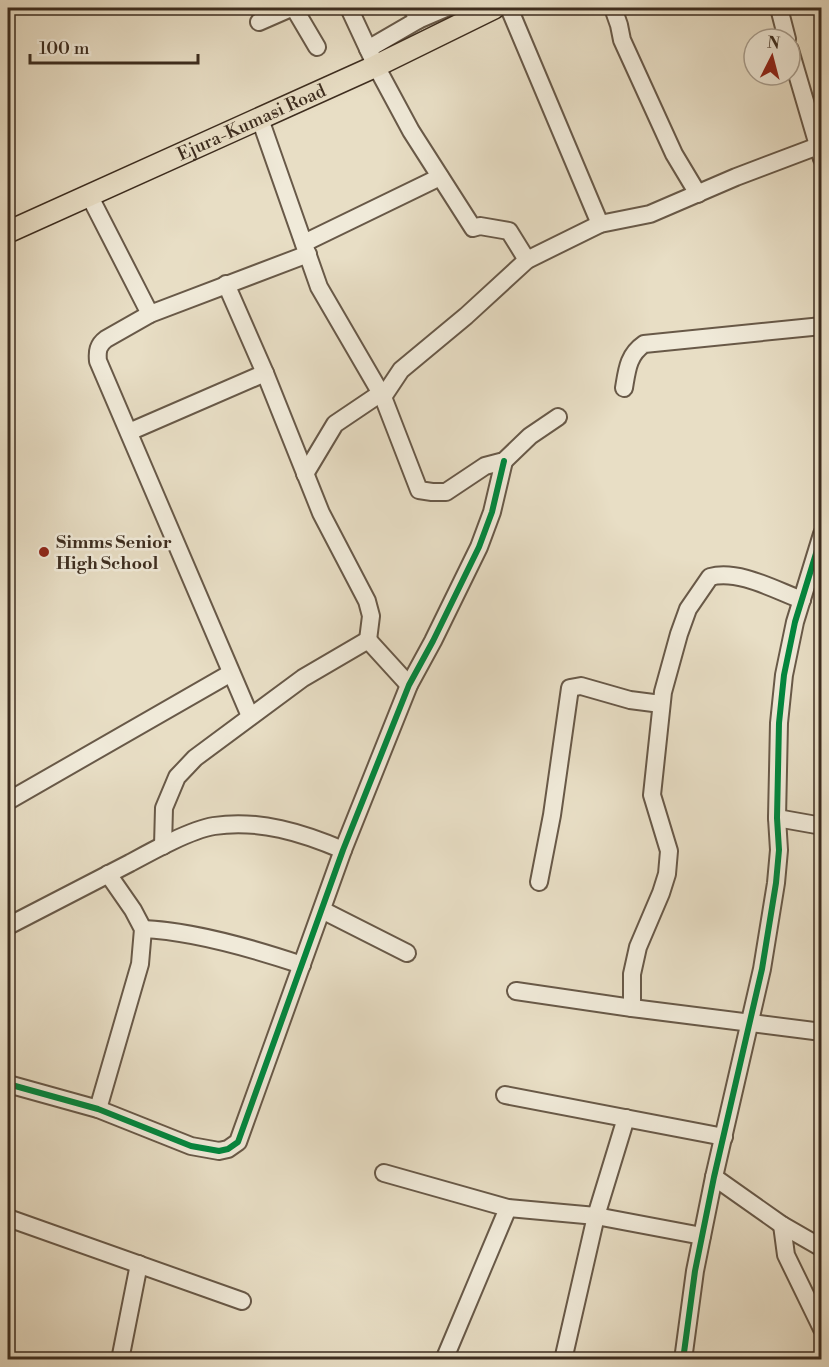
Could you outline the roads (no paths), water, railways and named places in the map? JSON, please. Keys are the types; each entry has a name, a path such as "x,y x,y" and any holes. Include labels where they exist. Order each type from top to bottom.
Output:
{"main road":[{"name":"Ejura-Kumasi Road","path":"8,232 260,118 372,58 494,8"}],"street":[{"path":"259,22 292,8 317,47"},
{"path":"349,8 372,58 411,131 473,228 480,226 509,231 527,260"},
{"path":"372,58 415,14 446,8"},
{"path":"508,8 600,224"},
{"path":"613,8 620,25 622,40 674,154 698,194"},
{"path":"779,8 784,27"},
{"path":"305,474 335,424 382,395 401,370 466,316 527,260 600,224 650,214 736,177 820,152 801,87"},
{"path":"260,118 320,287 382,395 419,490 446,492 485,466 504,461 530,436 558,417"},
{"path":"250,716 98,361 97,352 100,343 150,314 306,249 440,177"},
{"path":"89,195 150,314"},
{"path":"226,284 265,373 321,513 367,601 371,616 368,640 409,685"},
{"path":"624,388 630,359 644,344 822,327"},
{"path":"129,432 265,373"},
{"path":"8,1084 98,1109 191,1146 219,1151 228,1149 238,1142 343,850 409,685 479,547 492,512 504,461"},
{"path":"683,1359 695,1270 762,969 776,883 779,850 777,818 779,723 784,675 795,622 821,537"},
{"path":"632,1008 632,974 638,947 667,874 669,851 652,795 663,692 685,617 703,585 710,577 720,574 737,575 802,600"},
{"path":"163,846 164,808 177,777 195,758 303,678 368,640"},
{"path":"8,801 231,673"},
{"path":"538,882 552,815 570,688 580,686 630,700 661,704"},
{"path":"777,818 822,826"},
{"path":"8,926 163,846 212,826 243,824 292,831 343,850"},
{"path":"98,1109 140,964 143,929 108,874"},
{"path":"322,910 407,953"},
{"path":"143,929 170,930 263,952 302,965"},
{"path":"516,991 822,1032"},
{"path":"506,1095 724,1137"},
{"path":"563,1359 596,1216 626,1118"},
{"path":"384,1173 508,1208 596,1216 702,1236"},
{"path":"714,1177 782,1225 822,1248"},
{"path":"444,1359 508,1208"},
{"path":"8,1218 243,1301"},
{"path":"782,1225 786,1255 822,1329"},
{"path":"120,1359 140,1264"}],"place":[{"name":"Simms Senior High School","path":"44,552"}]}
